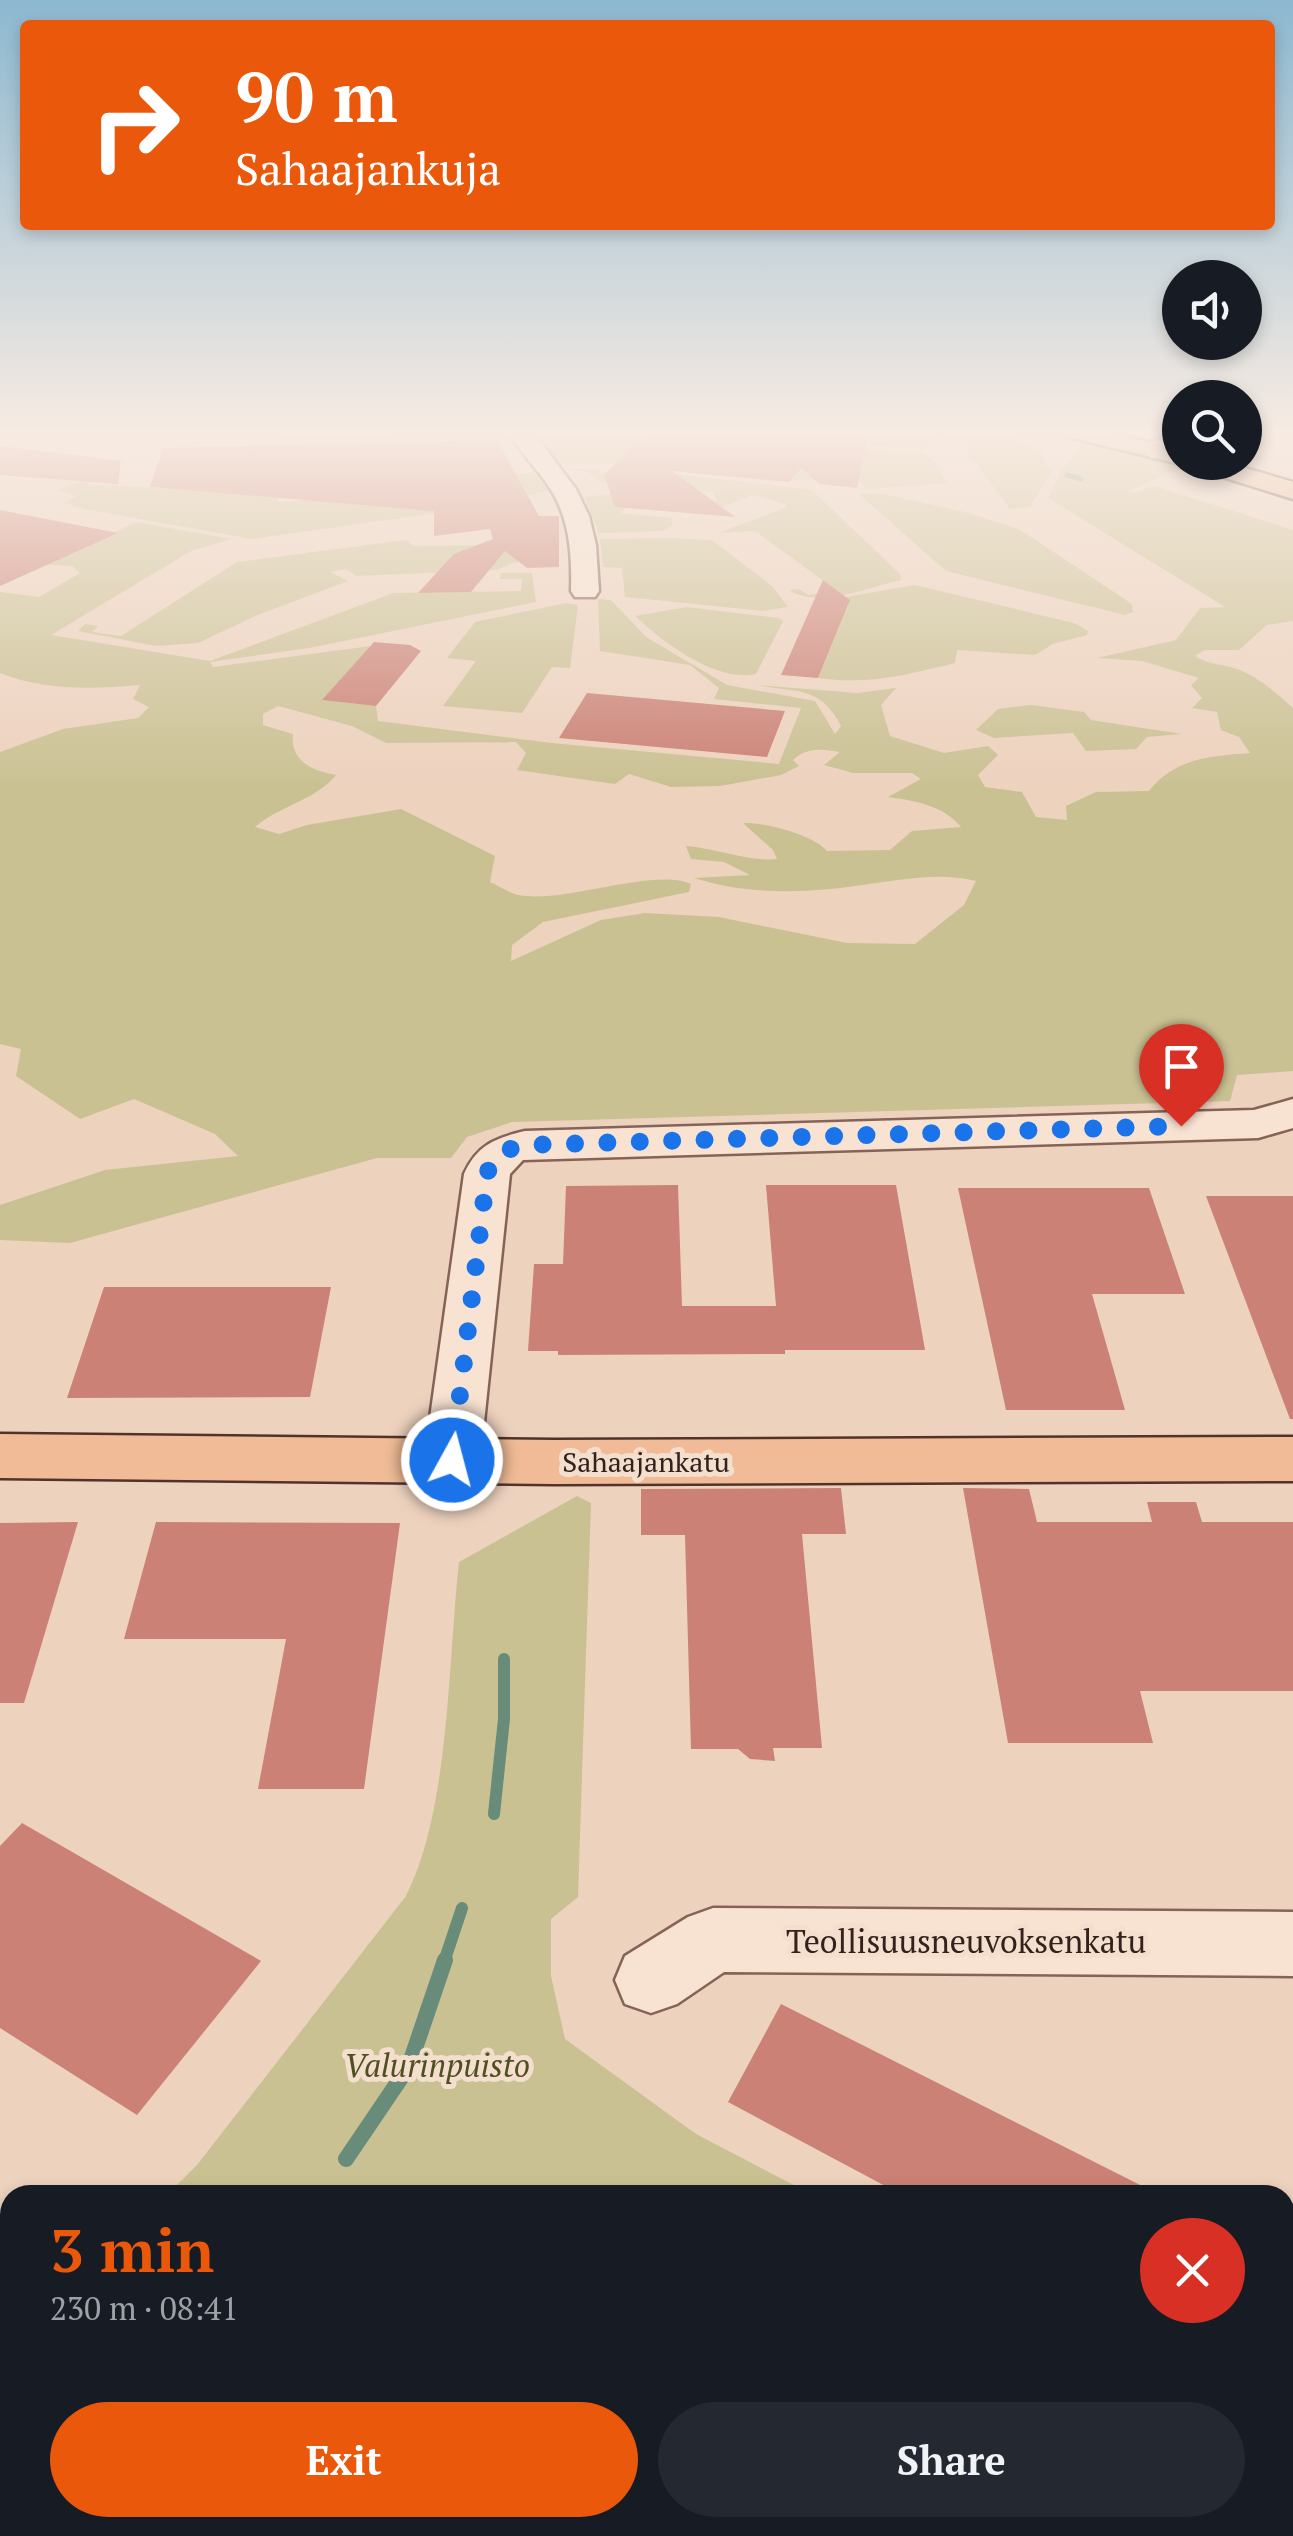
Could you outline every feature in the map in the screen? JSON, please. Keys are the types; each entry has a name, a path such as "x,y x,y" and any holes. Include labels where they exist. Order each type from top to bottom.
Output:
{"main road":[{"name":"Sahaajankatu","path":"0,1456 1293,1459"}],"street":[{"path":"585,549 585,590"},
{"path":"452,1460 487,1174 491,1163 507,1148 1258,1124 1293,1113"},
{"name":"Teollisuusneuvoksenkatu","path":"651,1980 713,1940 1293,1944"}],"green space":[{"path":"76,549 197,549 51,635 210,661 393,593 521,591 522,579 500,579 501,573 532,573 536,602 309,648 210,662 213,667 371,646 323,700 376,706 378,721 552,743 779,764 801,708 714,699 719,688 690,665 600,651 598,599 611,600 646,637 727,685 815,701 835,734 841,726 815,697 756,685 857,693 896,688 881,705 890,736 944,753 988,746 998,755 978,775 985,787 1022,792 1036,817 1067,820 1066,806 1096,792 1149,791 1182,765 1250,753 1239,737 1221,730 1217,712 1192,708 1202,698 1191,685 1199,678 1142,661 1097,658 1176,640 1200,608 1225,607 1131,549 1293,549 1293,621 1267,625 1239,650 1205,650 1195,656 1251,675 1293,708 1293,1071 1237,1075 1230,1101 512,1122 467,1137 451,1158 377,1158 70,1243 0,1240 0,1205 105,1170 238,1156 215,1134 134,1099 80,1119 16,1076 21,1049 0,1044 0,752 63,729 138,718 149,707 133,699 140,685 51,686 0,673 0,592 39,597 80,573 72,566 43,564","holes":["278,706 352,726 386,743 516,742 526,753 517,770 615,784 629,774 671,787 720,786 781,775 799,766 793,760 804,753 821,750 840,752 824,765 853,773 912,773 921,779 888,797 937,809 961,827 912,831 890,850 827,851 788,831 743,823 773,850 777,859 755,859 686,846 691,859 724,862 750,875 694,878 737,888 781,891 923,877 976,881 964,905 915,944 847,943 719,917 645,913 601,920 511,961 512,945 543,922 689,892 691,884 655,880 560,895 515,894 490,882 495,856 401,809 307,825 279,834 255,827 318,791 336,775 304,763 295,751 293,734 263,725 263,714"]},
{"path":"334,549 559,549 558,558 512,563 497,570 357,576 345,569 330,572 348,581 253,617 198,643 156,646 78,631 85,624 98,626 92,632 121,636 237,562"},
{"path":"601,549 724,549 772,586 788,607 763,611 625,597 622,568 603,567"},
{"path":"780,549 874,549 900,574 901,580 844,595 814,597 789,590 799,589 808,595 836,590"},
{"path":"922,549 1050,549 1132,604 1133,612 1125,615 946,571"},
{"path":"915,585 1074,623 1088,631 1087,635 1053,644 1035,655 957,650 955,663 903,675 854,680 818,678 848,606 844,605 846,597"},
{"path":"566,603 578,605 570,668 552,667 522,713 443,706 476,661 447,658 475,622"},
{"path":"687,607 783,621 756,674 740,675 691,658 635,616"},
{"path":"1031,705 1084,712 1091,720 1182,734 1147,737 1136,749 1086,751 1073,733 994,738 976,730 998,709"},
{"name":"Valurinpuisto","path":"577,1496 591,1503 578,1897 551,1919 551,1976 565,2039 696,2134 794,2185 177,2185 197,2165 406,1896 420,1861 439,1778 459,1562"}],"building":[{"path":"0,549 82,549 0,586"},
{"path":"466,549 559,549 559,567 527,568 505,551 471,592 418,593 454,554"},
{"path":"823,580 850,600 818,678 781,675"},
{"path":"374,642 410,645 421,651 376,706 322,700"},
{"path":"587,693 785,711 767,757 559,738"},
{"path":"678,1185 682,1306 776,1306 766,1185 896,1185 925,1350 558,1355 558,1351 528,1351 534,1264 563,1264 566,1186"},
{"path":"958,1188 1149,1188 1185,1294 1092,1294 1125,1410 1006,1410"},
{"path":"1206,1196 1293,1196 1293,1419 1290,1419"},
{"path":"104,1287 331,1287 310,1397 67,1398"},
{"path":"841,1488 846,1534 802,1534 822,1748 773,1748 775,1761 750,1759 738,1749 691,1749 685,1535 641,1535 641,1489"},
{"path":"963,1488 1029,1489 1037,1522 1152,1522 1147,1502 1196,1502 1202,1522 1293,1522 1293,1691 1140,1691 1153,1743 1008,1743"},
{"path":"78,1522 24,1703 0,1703 0,1523"},
{"path":"156,1522 400,1523 364,1789 258,1789 286,1639 124,1639"},
{"path":"22,1823 261,1961 137,2115 0,2028 0,1846"},
{"path":"781,2004 1140,2185 883,2185 728,2102"}],"waterway":[{"path":"494,1814 504,1719 504,1659"},
{"path":"444,1962 462,1908"},
{"path":"346,2159 409,2066 445,1960"}],"route":[{"path":"452,1460 487,1174 491,1163 507,1148 1181,1126"}]}
